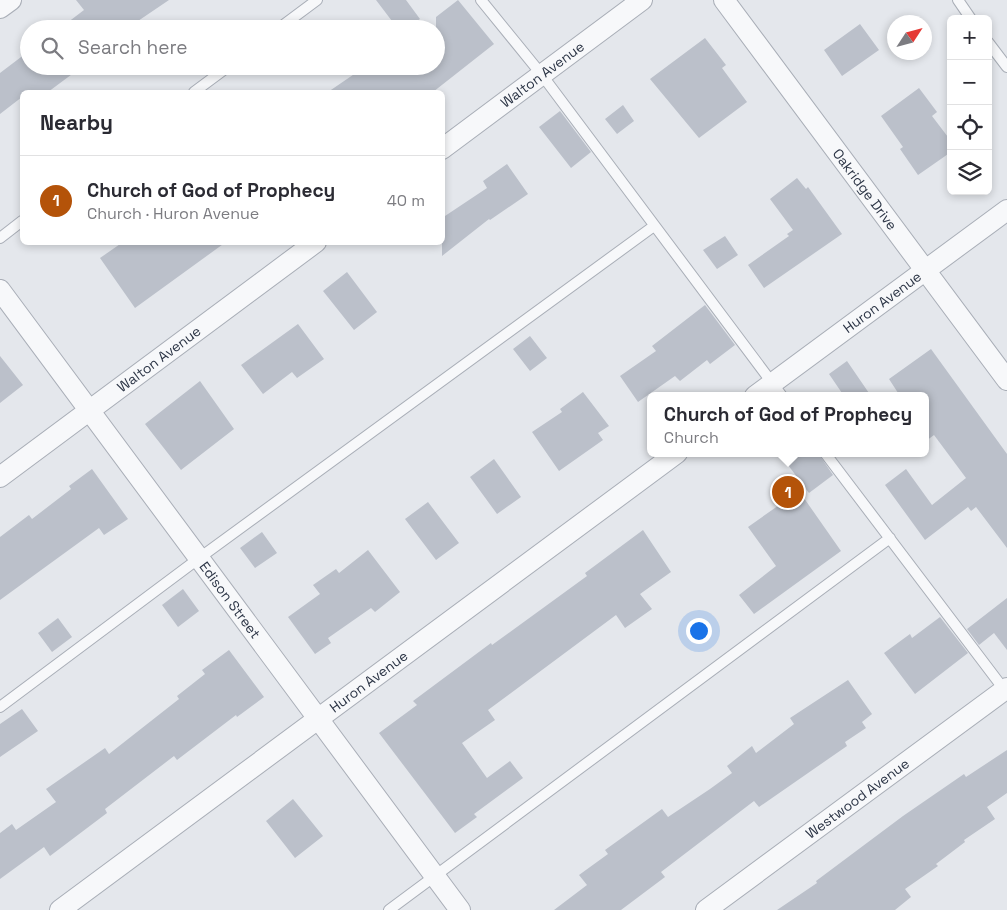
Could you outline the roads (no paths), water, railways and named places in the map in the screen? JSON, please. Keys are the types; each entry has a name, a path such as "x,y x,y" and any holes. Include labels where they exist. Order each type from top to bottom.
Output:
{"street":[{"path":"0,8 11,0"},
{"name":"Walton Avenue","path":"445,147 642,0"},
{"name":"Oakridge Drive","path":"724,0 1007,380"},
{"name":"Huron Avenue","path":"777,390 925,271 1007,210"},
{"name":"Walton Avenue","path":"0,477 312,245"},
{"name":"Edison Street","path":"0,290 460,910"},
{"name":"Huron Avenue","path":"60,910 672,457"},
{"name":"Westwood Avenue","path":"706,910 1006,690"}],"lane":[{"path":"290,20 317,0"},
{"path":"481,0 542,75 777,390"},
{"path":"958,0 968,15"},
{"path":"992,47 1007,67"},
{"path":"197,90 217,75"},
{"path":"0,238 20,223"},
{"path":"0,708 198,559 654,226"},
{"path":"828,457 1006,690"},
{"path":"388,910 890,538"}],"place":[{"name":"Church of God of Prophecy","path":"788,492"}]}
